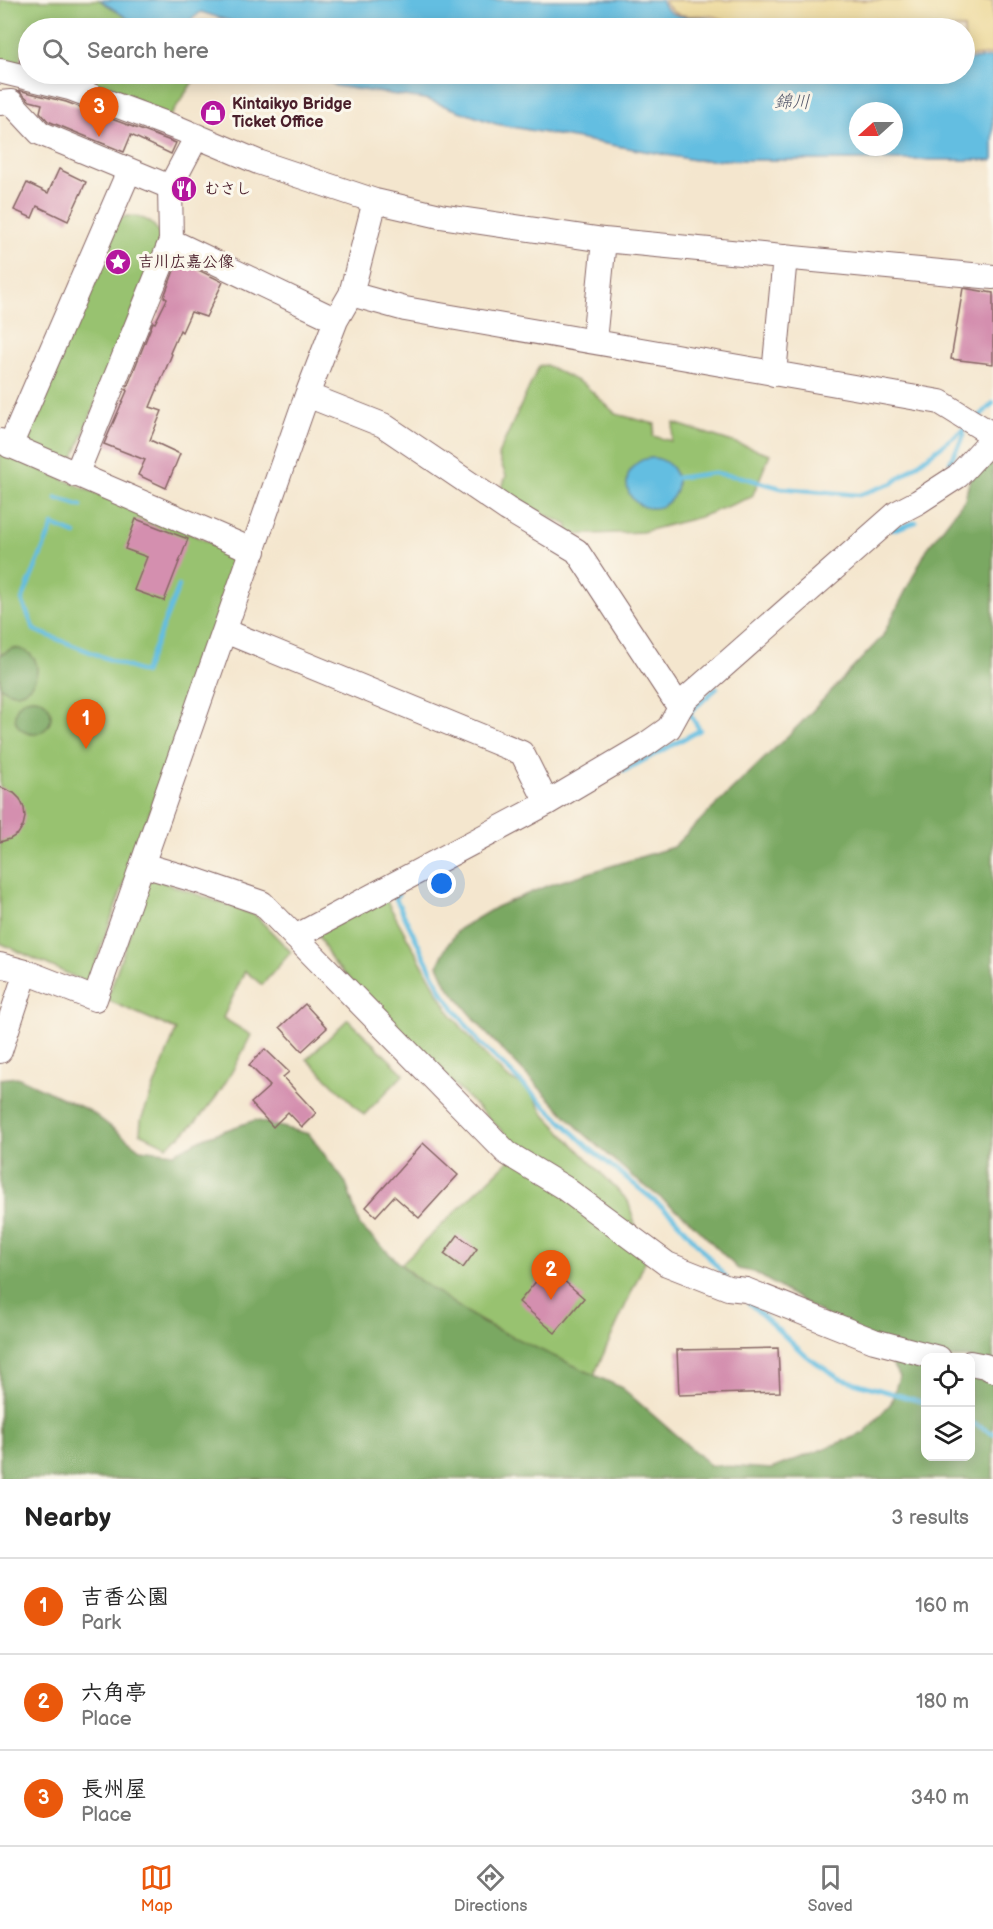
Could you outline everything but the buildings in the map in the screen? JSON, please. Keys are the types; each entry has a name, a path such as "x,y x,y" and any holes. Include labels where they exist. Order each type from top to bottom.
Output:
{"street":[{"path":"0,71 18,75"},
{"path":"54,84 70,88 197,136 258,162 375,201 440,216 604,240 993,277"},
{"path":"0,103 11,102 40,133 170,187"},
{"path":"76,475 171,241 170,187 197,136"},
{"path":"129,171 5,444 254,551"},
{"path":"0,965 26,972 95,999 307,395 336,320 351,294 375,201"},
{"path":"594,341 604,240"},
{"path":"171,241 336,320"},
{"path":"774,374 785,256"},
{"path":"295,937 547,803 645,745 669,728 686,699 897,513 958,476 993,436 940,402 405,309 351,294"},
{"path":"307,395 383,425 507,509 577,551 680,708"},
{"path":"225,632 522,753 547,803"},
{"path":"143,865 262,903 507,1153 563,1187 668,1264 874,1341 921,1353"},
{"path":"0,1051 26,972"},
{"path":"975,1364 993,1370"}],"green space":[{"path":"0,0 100,0 127,18 18,18 18,66 0,61"},
{"path":"84,84 191,84 168,118 127,96"},
{"path":"126,216 139,217 153,224 162,239 74,457 66,461 25,443 24,434 115,221"},
{"path":"546,365 585,385 616,414 655,424 653,436 671,441 674,423 770,454 752,497 700,517 642,532 567,535 568,525 500,494 506,476 498,455 539,366"},
{"path":"0,452 242,556 88,983 0,943"},
{"path":"993,457 993,1479 0,1479 0,1079 17,1077 90,1111 140,1149 174,1153 206,1137 255,1120 309,1134 346,1183 360,1226 413,1276 483,1323 622,1388 710,1465 771,1469 864,1433 891,1403 899,1377 885,1351 754,1272 738,1269 687,1218 632,1176 581,1131 486,1033 447,985 438,965 459,929 496,907 549,885 673,847 800,724 882,637 927,549 965,499 970,478"},
{"path":"13,648 27,652 35,659 37,669 35,679 21,692 11,692 0,686 0,655"},
{"path":"33,698 46,703 51,716 46,729 33,734 20,729 15,716 20,703"},
{"path":"149,877 255,915 291,952 262,985 245,971 223,1018 251,1035 226,1082 206,1110 182,1135 167,1146 140,1133 141,1120 176,1030 107,1000"},
{"path":"384,896 449,1012 482,1052 508,1078 530,1089 544,1114 628,1201 646,1260 594,1375 518,1340 469,1314 445,1299 401,1264 521,1149 419,1051 333,962 317,933"},
{"path":"348,1019 404,1074 364,1115 307,1059"}],"sand":[{"path":"664,0 993,0 993,54 975,56 975,18 718,18 682,15 669,8"}],"water":[{"path":"100,0 661,0 671,13 698,18 220,18 201,12 193,18 127,18"},
{"name":"錦川","path":"993,57 993,160 694,160 496,124 425,99 333,84 975,84 975,59"},
{"path":"652,458 661,460 672,469 677,483 675,492 666,503 652,508 643,506 632,497 627,483 629,474 638,463"}],"waterway":[{"path":"979,417 993,403"},
{"path":"676,478 713,473 741,477 781,488 859,495 893,483 965,428"},
{"path":"950,462 964,435 963,429"},
{"path":"56,498 81,506"},
{"path":"892,530 916,522"},
{"path":"75,534 53,525 22,600 34,630 144,673 179,586"},
{"path":"624,771 700,730 689,713 717,688"},
{"path":"398,895 395,897 442,992 479,1042 588,1147 672,1215 726,1277"},
{"path":"747,1301 806,1356 839,1378 921,1402"},
{"path":"975,1424 993,1433"}],"place":[{"name":"Kintaikyo Bridge Ticket Office","path":"213,113"},
{"name":"長州屋","path":"99,137"},
{"name":"むさし","path":"184,189"},
{"name":"吉川広嘉公像","path":"118,262"},
{"name":"吉香公園","path":"86,749"},
{"name":"六角亭","path":"551,1300"}]}
